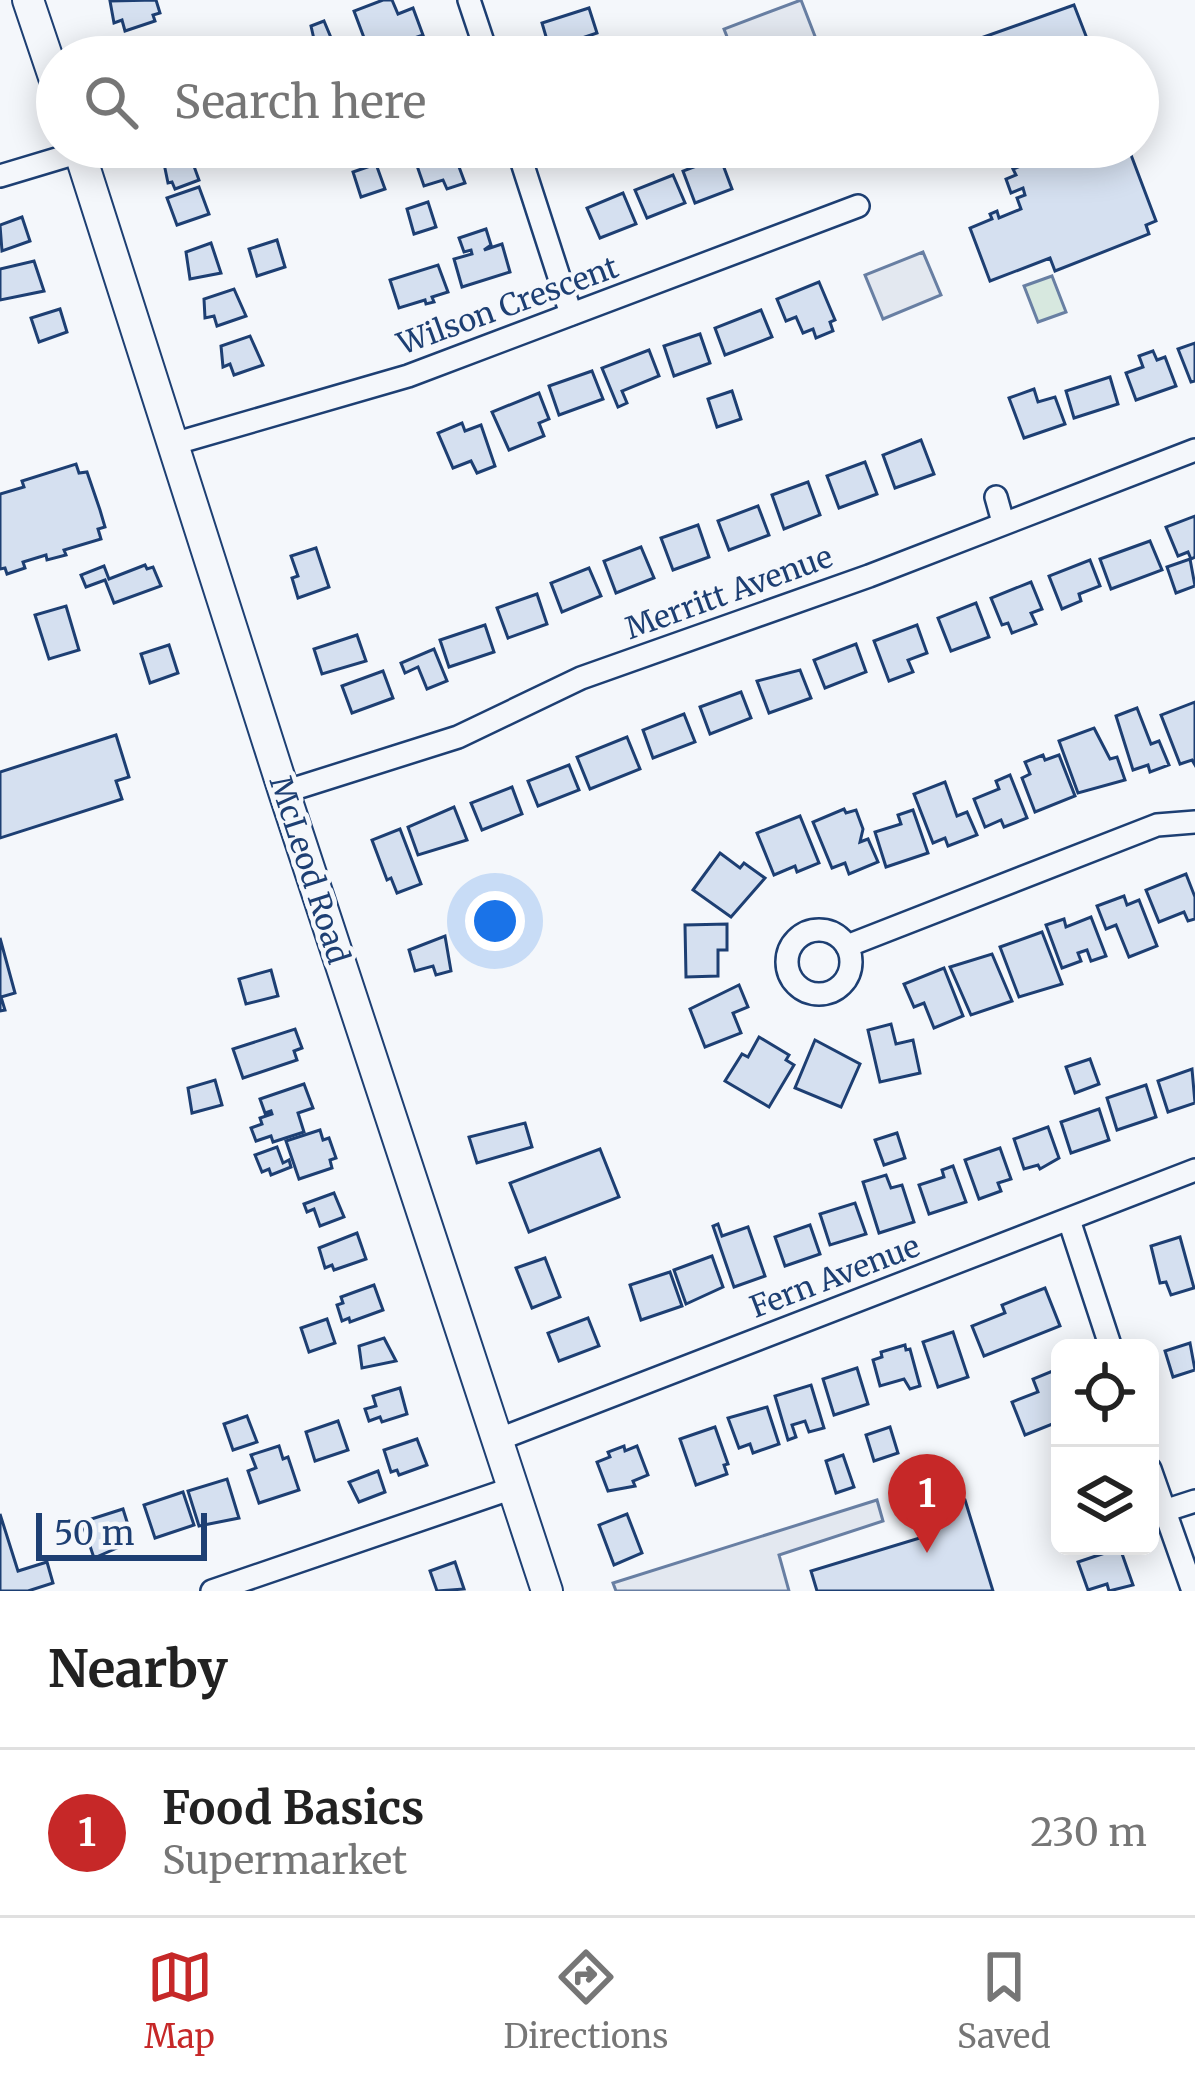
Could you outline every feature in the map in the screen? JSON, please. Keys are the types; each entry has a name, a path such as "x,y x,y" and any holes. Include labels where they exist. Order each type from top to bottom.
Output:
{"main road":[{"path":"28,0 40,36"},
{"name":"McLeod Road","path":"85,168 547,1591"}],"street":[{"path":"470,0 481,36"},
{"path":"0,176 36,164"},
{"path":"524,168 571,314"},
{"name":"Wilson Crescent","path":"173,444 408,376 858,206"},
{"name":"Merritt Avenue","path":"284,792 458,736 581,678 847,584 1195,450"},
{"path":"996,497 1004,523"},
{"path":"848,946 1157,825 1195,822"},
{"name":"Fern Avenue","path":"497,1440 1195,1170"},
{"path":"1069,1220 1108,1339"},
{"path":"212,1591 513,1488"},
{"path":"1159,1498 1193,1591"},
{"path":"1163,1511 1195,1501"}],"shaded area":[{"path":"801,0 815,36 727,36 724,29"},
{"path":"923,252 941,295 883,319 865,275"},
{"path":"1052,276 1066,312 1038,322 1024,286"},
{"path":"877,1500 883,1521 779,1555 789,1591 616,1591 613,1583"}],"building":[{"path":"156,0 160,13 153,15 155,21 125,31 122,20 114,23 110,1"},
{"path":"392,0 398,14 413,8 423,35 363,36 354,11"},
{"path":"1074,5 1086,36 987,36"},
{"path":"589,8 597,33 546,36 542,23"},
{"path":"324,21 330,36 313,36 311,26"},
{"path":"165,168 195,168 199,180 175,189 168,183"},
{"path":"377,168 385,189 361,197 353,172"},
{"path":"418,168 459,168 465,183 447,189 443,180 424,186"},
{"path":"724,168 732,189 695,203 683,171"},
{"path":"1136,168 1156,221 1146,225 1149,234 1055,271 1050,258 990,281 970,228 992,219 990,214 997,211 999,218 1021,209 1017,198 1025,195 1023,188 1011,193 1006,179 1016,175 1013,169"},
{"path":"673,175 685,203 647,218 635,190"},
{"path":"199,187 209,214 177,225 167,198"},
{"path":"623,193 636,224 600,238 587,208"},
{"path":"428,202 436,227 414,234 407,209"},
{"path":"22,217 30,241 2,251 0,225"},
{"path":"486,229 491,245 484,250 502,244 510,272 462,287 454,259 472,254 471,250 464,252 459,238"},
{"path":"277,240 285,267 257,276 249,249"},
{"path":"211,243 221,273 190,279 186,252"},
{"path":"34,261 44,291 0,300 0,269"},
{"path":"438,265 448,292 432,297 434,302 399,308 390,280"},
{"path":"819,282 835,320 830,322 833,331 816,338 813,329 803,333 796,317 786,321 777,299"},
{"path":"234,289 246,316 217,326 214,316 205,318 204,299"},
{"path":"60,309 67,332 39,342 31,318"},
{"path":"761,310 772,337 725,355 715,328"},
{"path":"700,334 710,363 674,376 664,346"},
{"path":"250,336 263,365 234,375 230,364 223,367 221,346"},
{"path":"1195,343 1195,381 1191,382 1178,349"},
{"path":"649,350 659,376 622,391 627,403 618,407 602,368"},
{"path":"1153,351 1157,360 1165,357 1176,386 1136,400 1126,373 1143,367 1139,356"},
{"path":"592,371 603,399 559,415 549,386"},
{"path":"1110,377 1118,404 1074,418 1066,391"},
{"path":"1034,389 1038,402 1055,397 1065,424 1024,438 1009,398"},
{"path":"732,391 741,419 717,427 708,399"},
{"path":"539,393 549,419 539,423 544,436 509,450 492,412"},
{"path":"462,423 465,431 481,425 495,466 477,473 471,461 453,468 438,433"},
{"path":"921,440 934,474 895,488 883,455"},
{"path":"865,462 877,494 839,508 827,476"},
{"path":"76,464 79,473 87,472 100,510 105,527 98,529 101,539 64,550 66,555 23,562 25,568 7,574 5,568 0,569 0,494 24,487 22,481"},
{"path":"808,482 820,515 784,529 772,495"},
{"path":"758,506 769,535 729,550 718,521"},
{"path":"1195,516 1195,557 1191,559 1188,552 1178,556 1166,527"},
{"path":"698,525 709,557 673,570 661,538"},
{"path":"1150,541 1162,570 1111,589 1100,559"},
{"path":"641,547 654,578 616,593 604,561"},
{"path":"316,548 329,587 298,598 292,578 298,576 291,556"},
{"path":"1190,559 1195,586 1176,593 1167,567"},
{"path":"1090,560 1100,586 1079,594 1081,601 1062,609 1049,576"},
{"path":"145,565 153,567 161,586 114,603 105,580 86,587 81,575 104,566 109,579"},
{"path":"589,568 601,596 562,612 551,583"},
{"path":"1031,582 1042,609 1031,613 1036,624 1012,633 1008,623 1002,625 991,598"},
{"path":"537,594 547,624 508,638 497,608"},
{"path":"976,603 989,637 951,651 938,618"},
{"path":"66,606 79,650 49,659 35,615"},
{"path":"485,625 494,652 449,667 440,640"},
{"path":"917,625 927,653 908,660 913,672 889,681 874,641"},
{"path":"357,635 366,661 322,674 314,649"},
{"path":"856,644 866,672 825,688 814,660"},
{"path":"169,645 178,673 150,683 141,654"},
{"path":"434,649 447,681 427,689 418,667 405,673 401,663"},
{"path":"800,670 811,698 769,713 757,681"},
{"path":"383,671 393,698 352,713 342,686"},
{"path":"741,692 751,718 710,734 700,707"},
{"path":"1195,702 1195,765 1192,760 1180,764 1161,715"},
{"path":"1137,708 1151,744 1159,741 1169,765 1150,772 1148,765 1133,770 1116,716"},
{"path":"684,714 695,742 653,758 643,730"},
{"path":"1094,728 1110,759 1117,757 1125,780 1078,793 1059,741"},
{"path":"116,735 129,777 116,781 122,799 0,838 0,772"},
{"path":"627,737 640,769 590,789 577,757"},
{"path":"1043,755 1045,760 1059,755 1075,796 1035,812 1022,778 1030,774 1025,762"},
{"path":"569,765 579,790 538,806 528,781"},
{"path":"1010,775 1027,818 1004,827 1001,820 985,827 974,799 999,789 996,781"},
{"path":"945,782 957,816 967,812 977,835 948,846 945,838 933,843 914,794"},
{"path":"512,787 522,814 482,830 471,803"},
{"path":"454,807 467,840 418,855 408,827"},
{"path":"844,809 846,813 856,810 863,829 860,842 868,839 878,862 849,874 845,863 832,868 813,822"},
{"path":"913,810 928,853 886,867 875,832 901,824 898,815"},
{"path":"800,816 819,863 774,875 757,833"},
{"path":"400,829 421,884 397,893 372,840"},
{"path":"720,853 765,878 731,917 693,890"},
{"path":"1186,874 1195,897 1195,919 1188,921 1184,912 1159,922 1146,890"},
{"path":"1124,896 1127,905 1139,900 1157,946 1129,957 1116,925 1106,929 1097,906"},
{"path":"1091,917 1106,956 1091,961 1087,950 1078,953 1081,961 1062,968 1046,925 1064,919 1066,927"},
{"path":"727,924 727,950 718,950 718,976 686,977 685,925"},
{"path":"1042,932 1062,984 1019,997 1000,947"},
{"path":"445,936 451,971 436,975 433,966 415,971 409,950"},
{"path":"0,938 15,993 1,997 5,1010 0,1011"},
{"path":"992,954 1012,1001 971,1015 950,967"},
{"path":"944,968 963,1016 934,1028 924,1003 914,1007 904,984"},
{"path":"271,970 278,996 246,1004 239,979"},
{"path":"739,985 748,1007 733,1013 741,1033 705,1047 690,1009"},
{"path":"891,1024 896,1044 913,1040 920,1073 880,1082 868,1030"},
{"path":"295,1029 302,1048 294,1051 297,1060 243,1078 233,1049"},
{"path":"759,1037 789,1055 786,1060 794,1065 769,1107 725,1081"},
{"path":"815,1040 860,1064 841,1107 795,1088"},
{"path":"1090,1059 1099,1084 1075,1093 1066,1067"},
{"path":"1192,1069 1195,1103 1168,1112 1158,1081"},
{"path":"215,1080 222,1105 192,1113 188,1088"},
{"path":"304,1084 313,1108 298,1113 304,1132 273,1142 271,1136 256,1141 251,1128 272,1114 265,1113 260,1099"},
{"path":"1146,1085 1156,1117 1117,1130 1107,1098"},
{"path":"1099,1109 1109,1140 1071,1153 1061,1122"},
{"path":"525,1123 532,1147 477,1163 469,1137"},
{"path":"1048,1127 1059,1158 1040,1169 1038,1165 1024,1169 1014,1139"},
{"path":"320,1130 323,1140 329,1138 336,1158 330,1160 332,1168 299,1179 286,1141"},
{"path":"897,1133 905,1158 884,1165 875,1140"},
{"path":"277,1147 283,1163 289,1160 291,1167 271,1175 269,1169 262,1172 255,1155"},
{"path":"1000,1148 1011,1179 998,1183 1001,1191 979,1199 965,1160"},
{"path":"600,1149 619,1197 529,1232 510,1183"},
{"path":"953,1166 966,1202 929,1214 919,1185 944,1177 942,1170"},
{"path":"886,1175 891,1188 902,1185 914,1222 879,1233 863,1182"},
{"path":"334,1193 344,1217 320,1226 314,1209 307,1212 304,1204"},
{"path":"855,1203 866,1234 830,1245 820,1214"},
{"path":"718,1224 722,1236 748,1227 765,1276 734,1287 713,1226"},
{"path":"810,1225 820,1254 785,1266 775,1237"},
{"path":"357,1233 366,1259 334,1270 332,1265 325,1268 319,1248"},
{"path":"1180,1237 1194,1288 1171,1295 1166,1282 1160,1283 1151,1246"},
{"path":"712,1256 723,1287 686,1304 674,1270"},
{"path":"545,1258 560,1297 532,1308 516,1268"},
{"path":"670,1272 682,1306 641,1320 630,1285"},
{"path":"374,1285 383,1310 342,1321 337,1305 343,1303 341,1297"},
{"path":"1045,1288 1060,1326 984,1356 972,1326 1005,1313 1002,1305"},
{"path":"588,1318 599,1346 559,1361 548,1333"},
{"path":"327,1319 335,1343 309,1352 301,1328"},
{"path":"953,1332 968,1377 938,1387 923,1342"},
{"path":"384,1338 396,1361 362,1368 359,1346"},
{"path":"1190,1343 1195,1370 1173,1377 1165,1351"},
{"path":"905,1345 920,1386 910,1389 904,1379 880,1386 873,1360 882,1357 881,1352"},
{"path":"857,1368 868,1404 834,1415 823,1379"},
{"path":"1051,1372 1051,1425 1025,1435 1012,1402 1038,1392 1033,1379"},
{"path":"811,1385 824,1428 809,1432 805,1421 792,1425 796,1437 788,1440 775,1396"},
{"path":"400,1388 407,1414 369,1421 365,1409 376,1406 373,1396"},
{"path":"767,1407 779,1444 753,1453 750,1444 739,1448 728,1418"},
{"path":"247,1416 257,1442 233,1450 224,1424"},
{"path":"338,1421 348,1450 315,1461 306,1432"},
{"path":"715,1427 727,1474 696,1485 680,1439"},
{"path":"890,1427 898,1453 874,1461 866,1435"},
{"path":"417,1439 427,1465 399,1475 397,1470 391,1472 384,1450"},
{"path":"279,1446 283,1459 288,1457 299,1490 259,1503 248,1471 256,1468 251,1455"},
{"path":"624,1446 625,1451 637,1446 648,1475 633,1481 635,1486 608,1491 597,1462"},
{"path":"843,1455 854,1487 836,1493 826,1461"},
{"path":"378,1471 385,1492 359,1502 349,1482"},
{"path":"227,1479 239,1518 199,1526 188,1491"},
{"path":"183,1492 194,1525 155,1538 144,1505"},
{"path":"965,1500 993,1591 817,1591 811,1571 933,1534 926,1511"},
{"path":"123,1509 133,1541 94,1558 82,1522"},
{"path":"0,1514 18,1571 47,1562 53,1583 28,1591 0,1591"},
{"path":"627,1514 642,1553 614,1565 599,1525"},
{"path":"1099,1555 1122,1555 1133,1585 1109,1591 1107,1584 1088,1590 1078,1562"},
{"path":"455,1562 464,1589 437,1591 430,1571"}],"place":[{"name":"Food Basics","path":"927,1553"}]}
